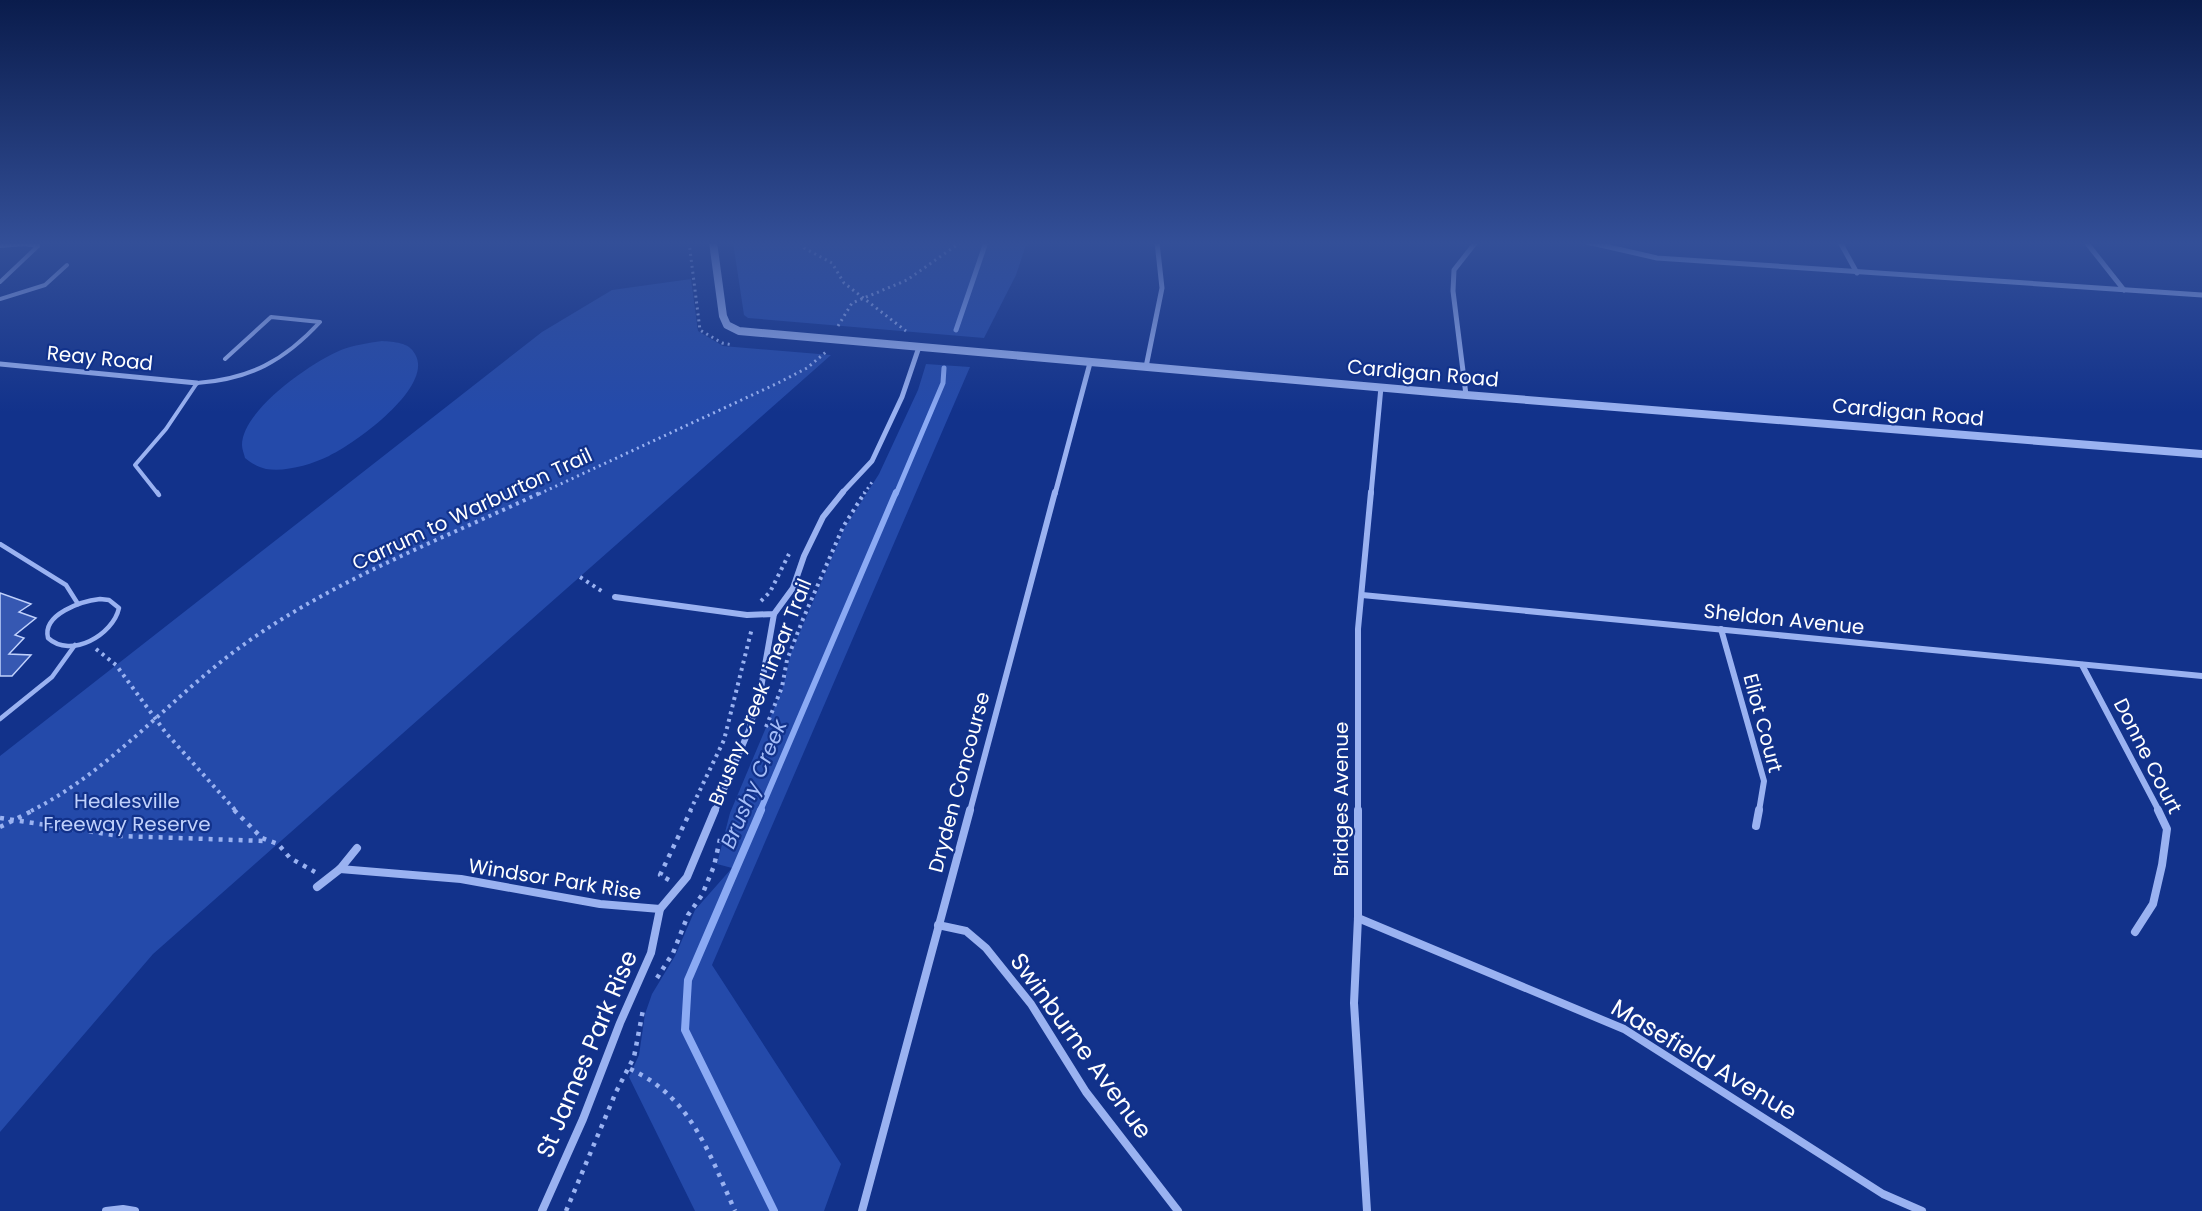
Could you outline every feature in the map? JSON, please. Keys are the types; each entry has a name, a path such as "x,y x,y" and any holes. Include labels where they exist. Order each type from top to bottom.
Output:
{"street":[{"name":"Cardigan Road","path":"721,299 727,325 739,332 1466,395 2202,454"},
{"path":"1146,367 1160,299"},
{"path":"1454,299 1466,395"},
{"path":"615,597 755,615 774,614 793,588 804,556 826,512 872,461 902,398 919,347"},
{"name":"Dryden Concourse","path":"862,1211 1090,363"},
{"name":"Reay Road","path":"0,364 197,383"},
{"name":"Bridges Avenue","path":"1367,1211 1354,1003 1358,918 1358,629 1381,387"},
{"name":"Sheldon Avenue","path":"1362,595 2202,676"},
{"name":"Windsor Park Rise","path":"340,869 397,871 502,885 608,907 660,909 681,887 693,865 756,710 774,614"},
{"name":"Eliot Court","path":"1721,629 1764,781 1756,826"},
{"name":"Donne Court","path":"2082,664 2152,795 2167,829 2153,904 2135,933"},
{"path":"317,887 340,869 357,848"},
{"name":"St James Park Rise","path":"542,1211 583,1119 620,1023 651,953 660,909"},
{"name":"Masefield Avenue","path":"1358,918 1624,1029 1883,1194 1922,1211"},
{"name":"Swinburne Avenue","path":"938,925 966,931 986,948 1030,1004 1086,1092 1178,1211"},
{"path":"106,1211 123,1209 135,1211"}],"lane":[{"path":"159,495 135,465 166,429 197,383 230,380 256,370 286,351 320,322 271,317 225,359"},
{"path":"0,544 66,585 78,604"},
{"path":"100,599 109,600 119,608 119,615 108,629 87,642 75,645 56,645 46,636 47,630 58,616 78,604 100,599"},
{"path":"0,719 49,682 75,645"}],"path":[{"path":"696,299 700,330 722,343 738,346"},
{"name":"Carrum to Warburton Trail","path":"0,827 87,777 231,654 302,607 386,565 807,368 825,353 848,306 860,299"},
{"path":"865,299 909,333"},
{"path":"814,352 836,354"},
{"name":"Brushy Creek Linear Trail","path":"764,729 782,687 787,660 803,619 843,527 873,480"},
{"path":"702,895 681,887 660,875 724,740 755,615 790,551"},
{"path":"580,577 594,588 615,597"},
{"path":"87,642 116,665 200,773 250,827 262,838 278,844 290,858 329,879"},
{"path":"0,818 120,836 272,842"},
{"name":"Brushy Creek Linear Trail","path":"652,987 673,953 688,915 702,895 714,866 721,834"},
{"path":"566,1211 616,1092 630,1069 645,1003"},
{"path":"630,1069 651,1077 662,1085 683,1109 705,1147 735,1211"}],"green space":[{"name":"Healesville Freeway Reserve","path":"598,299 694,299 698,331 723,346 831,355 153,954 0,1132 0,756 542,332"},
{"path":"742,299 1004,299 984,338 748,318 744,315"},
{"path":"382,341 401,343 409,347 415,354 418,367 413,382 403,398 372,428 329,456 298,467 282,470 266,469 245,458 242,445 245,431 253,417 281,389 328,356 356,345"},
{"path":"926,364 970,367 712,965 841,1164 824,1211 695,1211 629,1077 639,1055 645,1014 652,994 675,956 695,910 732,868 717,864 730,813 783,687 791,653 844,529 879,474 918,390"}],"building":[{"path":"0,593 31,604 19,612 36,618 15,635 24,638 9,654 31,655 12,676 0,676"}],"waterway":[{"name":"Brushy Creek","path":"956,330 967,299"},
{"name":"Brushy Creek","path":"896,494 943,383 944,368"},
{"name":"Brushy Creek","path":"760,811 896,492"},
{"name":"Brushy Creek","path":"761,810 688,980 685,1030 774,1211"}]}
